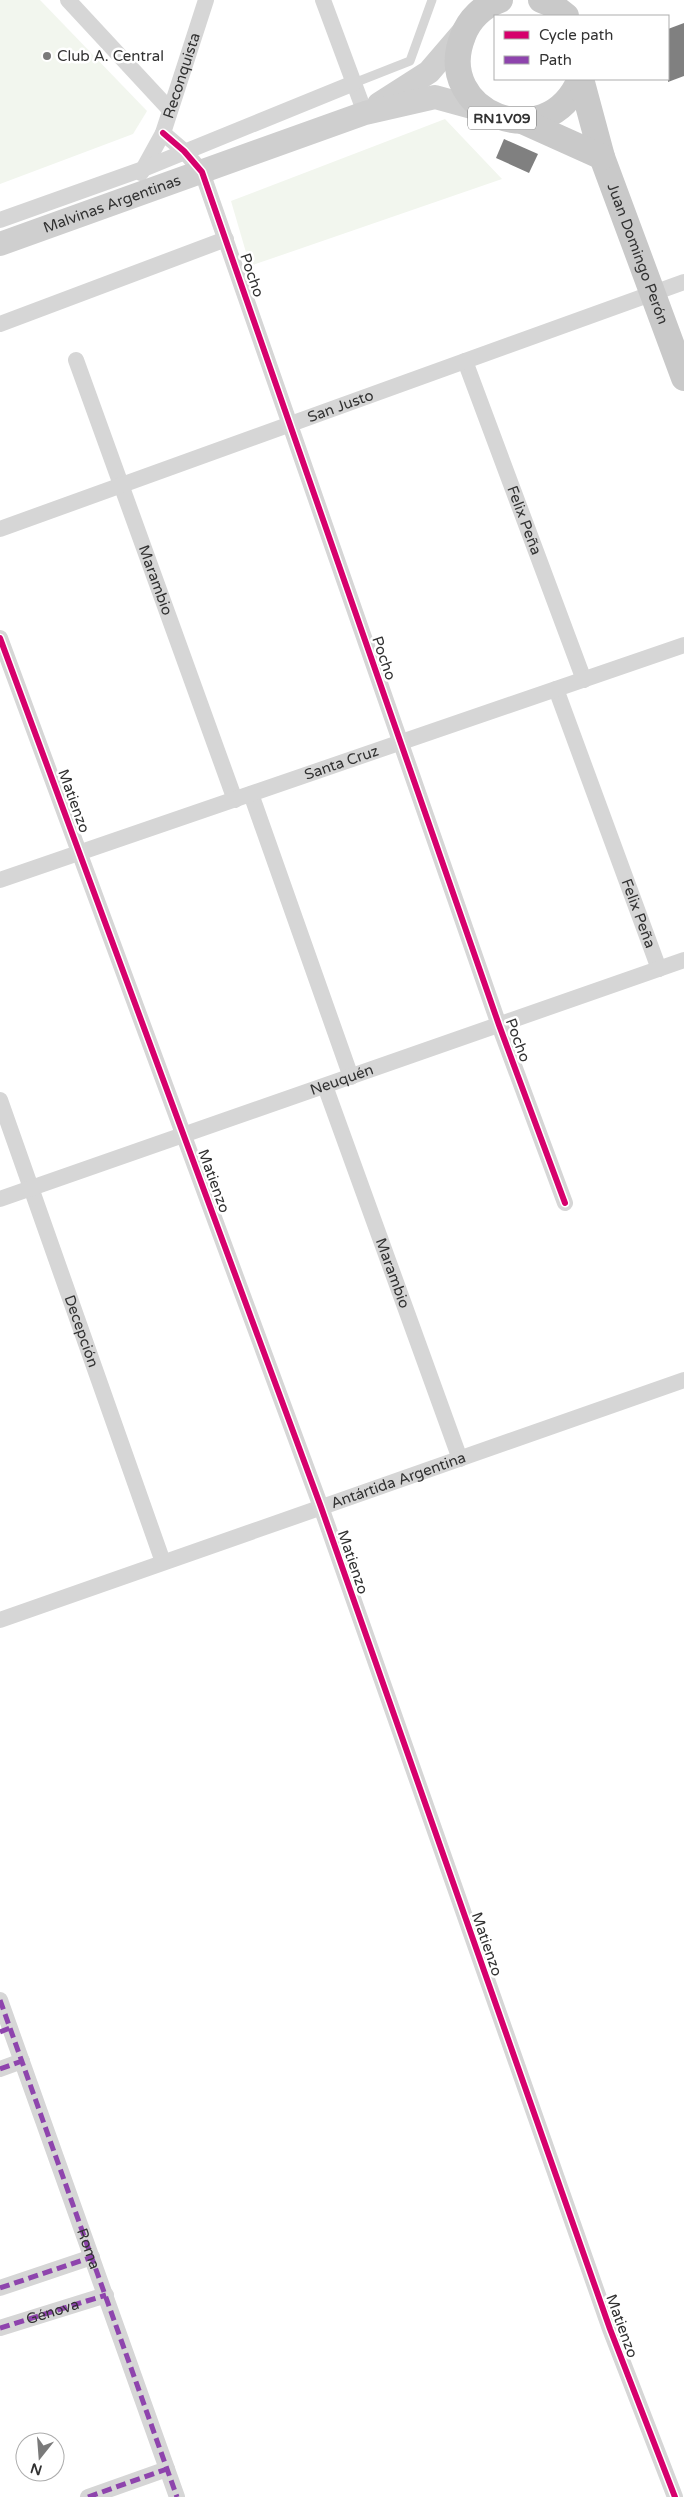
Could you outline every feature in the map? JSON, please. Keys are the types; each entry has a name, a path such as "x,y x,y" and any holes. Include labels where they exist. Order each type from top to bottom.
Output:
{"main road":[{"path":"541,0 551,4 566,15"},
{"path":"559,0 566,15"},
{"name":"RN1V09","path":"491,2 465,30 458,52 460,74 470,95 486,111 509,120 522,121 544,117 554,112 570,97 580,80"},
{"name":"Malvinas Argentinas","path":"365,113 429,72 465,30"},
{"name":"Juan Domingo Perón","path":"581,80 602,158 684,378"},
{"name":"Malvinas Argentinas","path":"0,244 125,201 365,113 435,97 486,111"},
{"name":"RN1V09","path":"522,121 602,158"}],"street":[{"path":"68,0 170,110"},
{"name":"Reconquista","path":"125,201 163,133 206,0"},
{"path":"323,0 365,113"},
{"path":"0,220 142,169 354,83"},
{"name":"Pocho","path":"163,133 184,151 202,172 499,1025 565,1203"},
{"path":"0,324 226,239"},
{"name":"San Justo","path":"0,528 684,282"},
{"name":"Marambio","path":"76,360 235,800"},
{"name":"Felix Peña","path":"465,361 584,680"},
{"name":"Matienzo","path":"0,638 321,1507 610,2329 675,2497"},
{"name":"Santa Cruz","path":"0,880 684,645"},
{"name":"Felix Peña","path":"556,689 658,970"},
{"path":"251,794 352,1076"},
{"name":"Neuquén","path":"0,1199 684,960"},
{"name":"Marambio","path":"325,1086 460,1459"},
{"name":"Decepción","path":"0,1100 163,1562"},
{"name":"Antártida Argentina","path":"0,1620 684,1380"},
{"name":"Roma","path":"0,2000 5,2030 22,2061 177,2497"},
{"path":"0,2069 22,2061"},
{"path":"0,2288 92,2257"},
{"name":"Génova","path":"0,2328 106,2295"},
{"path":"88,2497 167,2469"}],"lane":[{"path":"354,83 410,61 432,0"}],"shaded area":[{"name":"Club A. Central","path":"0,0 40,0 147,111 133,134 0,184"},
{"path":"445,119 502,179 250,266 231,201"}],"building":[{"path":"684,23 684,76 668,82 669,80 669,29"},
{"path":"504,139 538,154 529,173 496,158"}],"marked path":[{"path":"0,2000 177,2497"},
{"path":"0,2032 10,2028"},
{"path":"0,2069 22,2061"},
{"path":"0,2288 92,2257"},
{"path":"0,2328 106,2295"},
{"path":"88,2497 167,2469"}],"cycle path":[{"path":"163,133 184,151 202,172 499,1025 565,1203"},
{"path":"0,638 321,1507 610,2329 675,2497"}],"place":[{"name":"Club A. Central","path":"47,56"}]}
